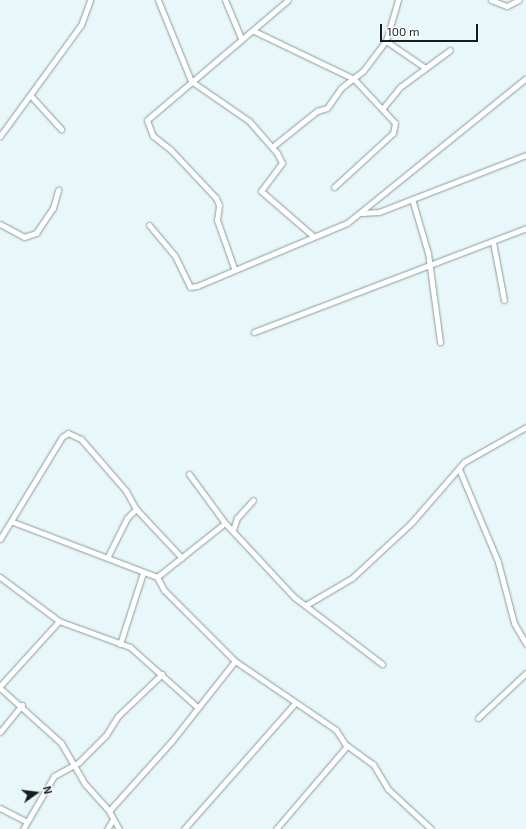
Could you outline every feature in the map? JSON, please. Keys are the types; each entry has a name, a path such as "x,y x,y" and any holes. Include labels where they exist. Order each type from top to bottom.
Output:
{"street":[{"path":"0,136 31,96 81,25 90,0"},
{"path":"158,0 191,81 249,121 272,147 282,163 261,190 313,236"},
{"path":"225,0 241,38"},
{"path":"234,268 217,220 219,205 216,198 148,130 147,120 241,38 254,31 288,0"},
{"path":"272,147 317,111 327,108 341,88 354,79 386,40 398,0"},
{"path":"491,0 507,6 519,0"},
{"path":"254,31 354,79 383,108 395,123 393,133 334,187"},
{"path":"386,40 424,68"},
{"path":"383,108 400,86 450,50"},
{"path":"149,225 175,256 190,287 313,236 362,213 430,152 526,78"},
{"path":"31,96 61,129"},
{"path":"362,213 379,212 526,155"},
{"path":"0,224 24,237 36,233 53,208 58,190"},
{"path":"412,199 429,266 440,342"},
{"path":"254,332 526,228"},
{"path":"492,242 504,300"},
{"path":"306,605 352,578 412,522 460,469 464,462 526,427"},
{"path":"0,539 12,522 62,436 68,433 81,439 126,491 136,509 182,558"},
{"path":"460,469 498,562 514,623 526,644"},
{"path":"189,474 225,523 306,605 382,664"},
{"path":"233,530 237,518 253,500"},
{"path":"108,556 127,518 136,509"},
{"path":"12,522 108,556 143,573 158,577"},
{"path":"158,577 225,523"},
{"path":"120,644 143,573"},
{"path":"0,577 60,621 130,647 162,674 197,708"},
{"path":"158,577 164,590 235,661 295,704 336,730 348,746 373,764 388,789 431,829"},
{"path":"60,621 0,687 22,705 61,743 75,764 85,784 109,811 112,821 119,829"},
{"path":"109,811 235,661"},
{"path":"478,718 526,673"},
{"path":"22,829 54,776 75,764 162,674"},
{"path":"184,829 295,704"},
{"path":"0,732 22,705"},
{"path":"276,829 348,746"},
{"path":"0,808 26,821"},
{"path":"107,829 112,821"}]}
